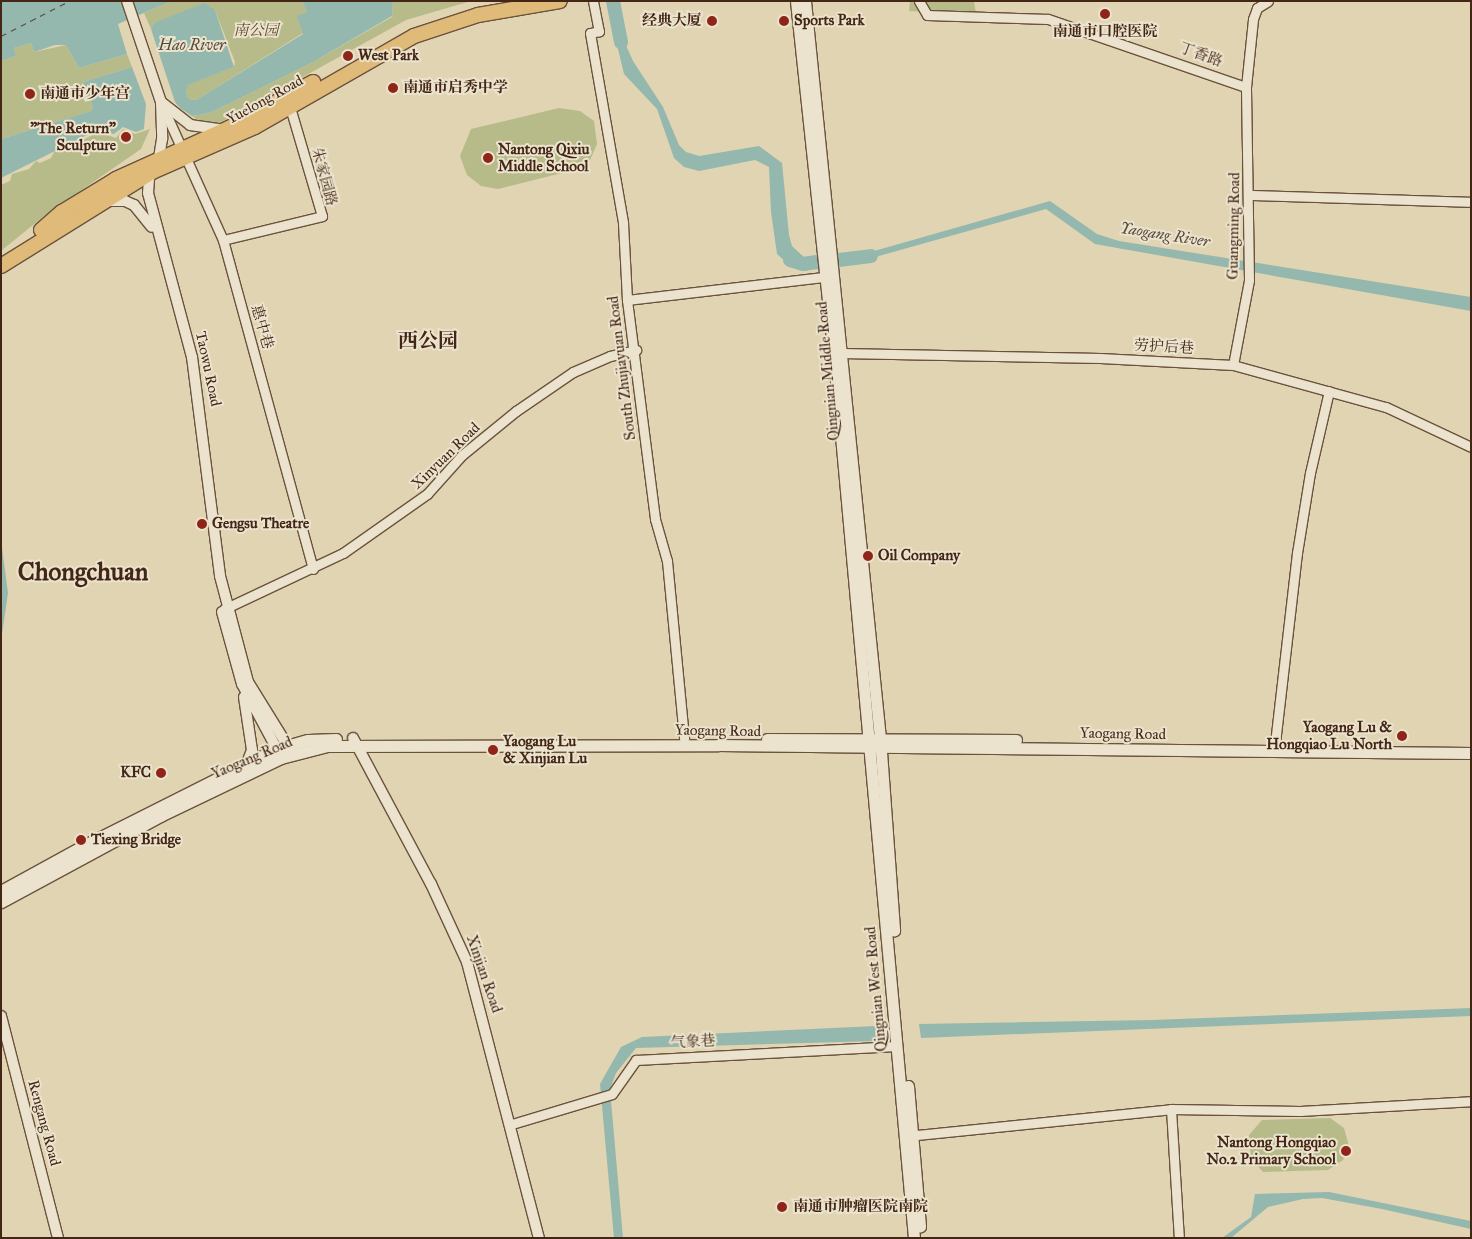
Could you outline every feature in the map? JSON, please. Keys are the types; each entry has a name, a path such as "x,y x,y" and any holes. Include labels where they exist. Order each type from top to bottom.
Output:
{"main road":[{"name":"Yuelong Road","path":"1,266 91,208 183,153 401,33 444,16 514,1"},
{"name":"Yuelong Road","path":"1,258 62,212 116,179 159,159 183,153 290,107 373,57 430,30 478,15 560,1"},
{"name":"Qingnian Middle Road","path":"796,1 841,353 875,743"},
{"name":"Qingnian Middle Road","path":"805,1 875,743"},
{"name":"Yaogang Road","path":"1,902 279,754 290,749 355,741 684,739 1471,752"},
{"name":"Yaogang Road","path":"355,741 1471,745"},
{"name":"Qingnian West Road","path":"875,743 897,1046 921,1238"},
{"name":"Qingnian West Road","path":"875,743 908,1136 914,1238"},
{"name":"Yaogang Road","path":"1,891 83,846 246,766 279,754"}],"street":[{"path":"127,1 160,102 162,139 159,159 152,172"},
{"name":"South Zhujiayuan Road","path":"593,1 599,31 590,32 623,222 627,300 636,350 655,519 668,562 684,739"},
{"name":"丁香路","path":"919,1 927,15 1048,19 1246,87"},
{"name":"Guangming Road","path":"1233,365 1249,280 1250,195 1246,87 1253,19 1257,8 1268,1"},
{"path":"160,102 190,126 213,130 228,128"},
{"name":"惠中巷","path":"160,102 223,240 313,569"},
{"name":"朱家园路","path":"223,240 322,216 290,107"},
{"name":"Taowu Road","path":"152,172 148,194 192,358 224,609 242,684 279,754"},
{"path":"1250,195 1471,202"},
{"path":"91,208 115,200 134,205 143,212 162,247"},
{"path":"627,300 717,292 830,276"},
{"name":"Xinyuan Road","path":"224,609 313,569 343,553 427,494 462,455 516,411 565,378 610,356 636,350"},
{"name":"劳护后巷","path":"841,353 1080,357 1233,365 1386,407 1471,447"},
{"path":"1275,743 1296,553 1310,473 1329,391"},
{"name":"Taowu Road","path":"224,609 248,682 290,749"},
{"path":"242,684 252,750 246,766"},
{"name":"Xinjian Road","path":"355,741 430,884 467,962 512,1124 539,1238"},
{"name":"Rengang Road","path":"1,1016 58,1238"},
{"name":"气象巷","path":"512,1124 612,1094 636,1060 897,1046"},
{"path":"908,1136 1171,1109 1300,1111 1471,1101"},
{"path":"1171,1109 1179,1238"}],"green space":[{"name":"南公园","path":"172,1 302,1 307,12 303,33 196,100 189,99 186,93 187,85 234,67 235,62 215,10 154,23 151,29 144,13"},
{"path":"393,1 471,1 406,20 214,126 206,126 192,116 210,113 313,62 392,17"},
{"path":"910,1 974,1 976,14 909,11"},
{"path":"31,43 34,52 66,45 79,68 127,54 132,67 83,82 93,107 91,111 1,139 1,61 16,56 14,48"},
{"path":"559,108 580,111 594,121 597,144 590,160 578,169 498,189 481,186 467,175 460,156 471,129"},
{"path":"123,129 135,134 150,129 141,149 44,216 1,251 1,185 10,181 12,174 29,169 36,161 40,163 51,158 54,152 69,147 74,141 81,141 98,132 116,138"},
{"path":"1330,1118 1344,1128 1349,1146 1343,1160 1328,1170 1263,1172 1251,1159 1249,1135 1262,1120"}],"water":[{"name":"Hao River","path":"1,1 172,1 118,24 127,54 79,68 66,45 55,45 34,52 31,43 14,48 16,56 1,61"},
{"name":"Hao River","path":"302,1 393,1 392,16 313,62 210,113 192,116 180,108 175,102 151,29 154,23 204,3 215,10 234,67 188,85 186,93 189,99 196,100 303,34 297,16 307,12"},
{"path":"607,3 633,61 663,107 679,145 686,152 699,156 759,146 782,163 789,235 792,246 807,260 808,268 789,265 777,254 771,212 769,167 755,160 699,171 684,167 674,158 657,109 624,74"},
{"name":"Hao River","path":"132,67 146,104 144,129 136,132 123,127 114,134 97,130 1,178 1,139 91,111 93,107 83,82"},
{"path":"1050,201 1097,234 1119,241 1471,297 1471,311 1095,244 1046,209 854,263 853,257"},
{"path":"1,540 8,593 1,641"},
{"path":"1471,1008 1471,1016 921,1038 919,1024 1152,1020"},
{"path":"876,1026 877,1041 636,1048 616,1073 610,1089 623,1238 614,1238 600,1084 621,1047 642,1037"},
{"path":"1329,1192 1471,1221 1471,1229 1322,1198 1303,1199 1268,1207 1231,1238 1222,1238 1251,1217 1255,1194"}],"waterway":[{"name":"Yaogang River","path":"613,1 621,42"},
{"name":"Yaogang River","path":"839,260 871,256"},
{"name":"Yaogang River","path":"790,260 803,264 817,262"}],"ferry route":[{"path":"1,36 69,1"}],"place":[{"name":"南通市口腔医院","path":"1105,14"},
{"name":"经典大厦","path":"712,21"},
{"name":"Sports Park","path":"784,21"},
{"name":"West Park","path":"348,56"},
{"name":"南通市启秀中学","path":"393,88"},
{"name":"南通市少年宫","path":"30,94"},
{"name":"\"The Return\" Sculpture","path":"126,137"},
{"name":"Nantong Qixiu Middle School","path":"488,158"},
{"name":"Gengsu Theatre","path":"202,524"},
{"name":"Oil Company","path":"868,556"},
{"name":"Yaogang Lu & Hongqiao Lu North","path":"1402,736"},
{"name":"Yaogang Lu & Xinjian Lu","path":"493,750"},
{"name":"KFC","path":"161,773"},
{"name":"Tiexing Bridge","path":"81,840"},
{"name":"Nantong Hongqiao No.2 Primary School","path":"1346,1151"},
{"name":"南通市肿瘤医院南院","path":"782,1207"}],"district":[{"name":"西公园","path":"428,340"},
{"name":"Chongchuan","path":"83,572"}]}
